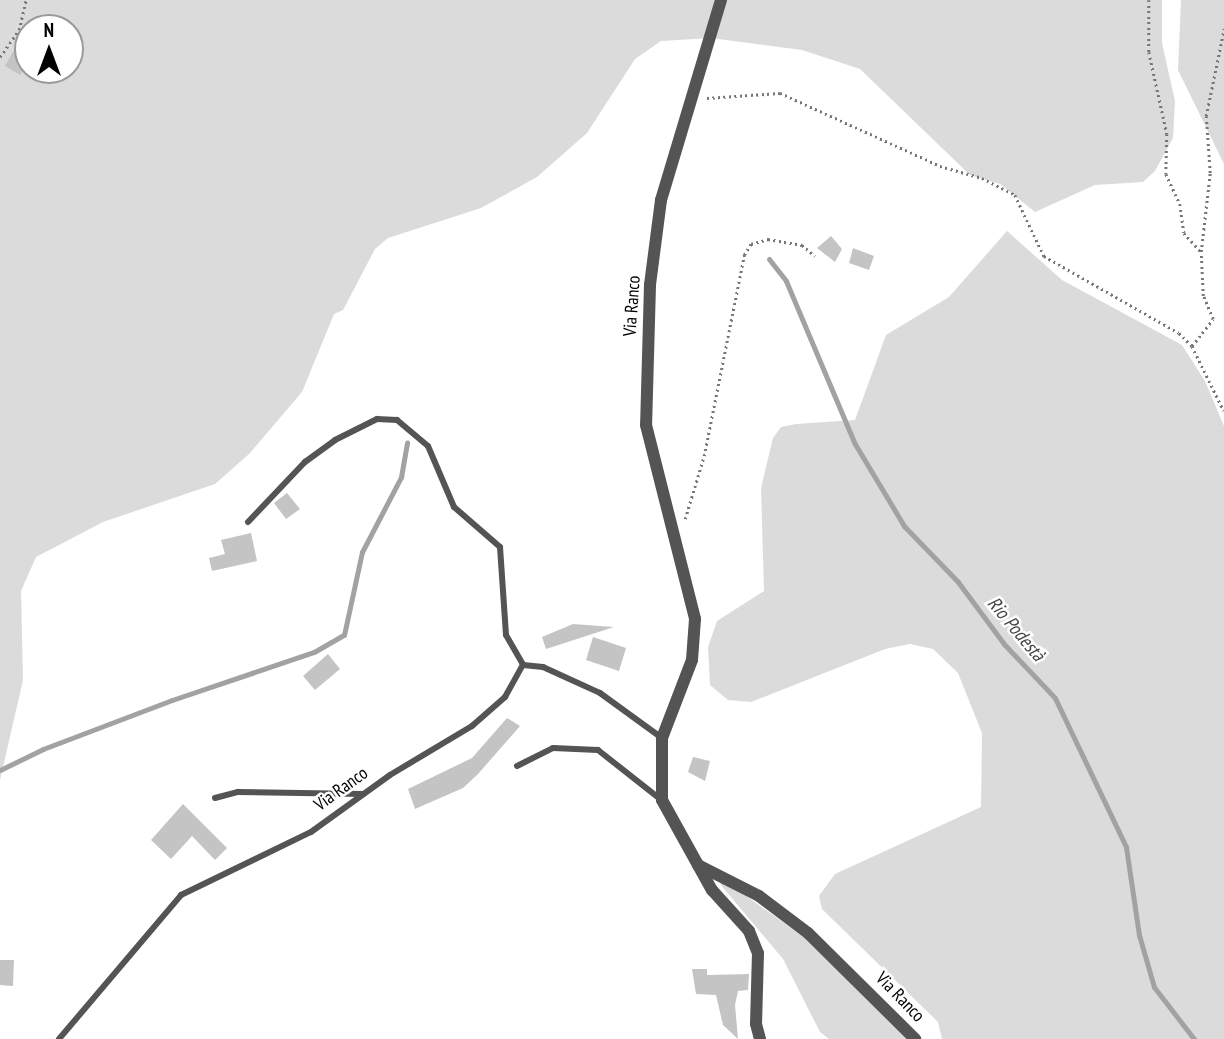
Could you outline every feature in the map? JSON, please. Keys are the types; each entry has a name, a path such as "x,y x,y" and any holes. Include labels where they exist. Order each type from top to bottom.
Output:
{"street":[{"name":"Via Ranco","path":"721,0 661,200 644,387 646,425 671,534 684,566 695,619 692,660 662,738 662,800 698,866 760,896 808,933 915,1039"},
{"path":"698,866 712,890 749,931 758,953 760,1039"}],"lane":[{"path":"248,522 304,462 335,440 377,419 397,420 428,446 454,507 500,547 506,635 523,665 543,667 600,693 662,738"},
{"name":"Via Ranco","path":"59,1039 181,895 311,832 363,794 472,726 505,697 523,665"},
{"path":"517,766 553,748 598,750 662,800"},
{"path":"215,798 238,792 363,794"}],"path":[{"path":"0,57 19,30 26,0"},
{"path":"1149,0 1149,52 1167,134 1166,174 1180,204 1184,233 1200,252"},
{"path":"1192,346 1213,319 1203,296 1200,252 1210,173 1206,116 1224,29"},
{"path":"695,91 706,98 780,93 940,166 1015,195 1027,229 1044,256 1179,333 1192,346 1224,411"},
{"path":"671,534 692,505 744,255 751,244 768,239 802,245 815,256"}],"shaded area":[{"path":"0,0 1162,0 1162,43 1175,101 1173,138 1155,171 1143,182 1095,185 1035,212 1000,184 970,175 860,69 802,50 711,38 661,41 635,59 587,133 537,177 481,208 388,238 375,249 343,310 334,314 302,392 249,454 215,484 103,522 36,557 21,591 23,680 0,780"},
{"path":"1181,0 1224,0 1224,164 1178,70"},
{"path":"1007,231 1062,280 1182,345 1205,381 1224,426 1224,1039 942,1039 938,1022 822,909 819,896 835,874 981,807 982,733 958,673 933,649 910,644 885,649 751,702 728,700 710,685 708,647 717,621 764,591 761,488 773,438 781,427 855,420 886,335 949,297"},
{"path":"724,880 819,948 909,1039 829,1039 820,1032 783,959 720,884"}],"building":[{"path":"14,50 14,71 5,66"},
{"path":"831,236 842,249 835,262 817,248"},
{"path":"853,248 874,256 869,270 849,263"},
{"path":"287,493 300,509 286,519 274,503"},
{"path":"251,533 257,561 212,571 209,558 225,554 221,540"},
{"path":"573,624 614,627 546,649 542,637"},
{"path":"593,637 626,648 619,671 586,660"},
{"path":"328,654 340,669 315,690 303,676"},
{"path":"507,718 520,726 478,774 463,788 415,809 408,789 472,758"},
{"path":"693,757 710,761 705,781 688,772"},
{"path":"183,804 227,848 215,860 192,836 171,859 151,840"},
{"path":"0,960 14,960 13,986 0,985"},
{"path":"692,969 707,969 707,975 749,974 748,990 738,991 735,1005 738,1039 723,1025 716,995 696,994"}],"waterway":[{"name":"Rio Podestà","path":"769,259 786,281 855,444 904,526 958,582 1004,644 1055,698 1126,847 1139,935 1154,987 1194,1039"},
{"path":"0,770 43,749 172,700 314,652 344,635 362,552 401,477 407,443"}]}
